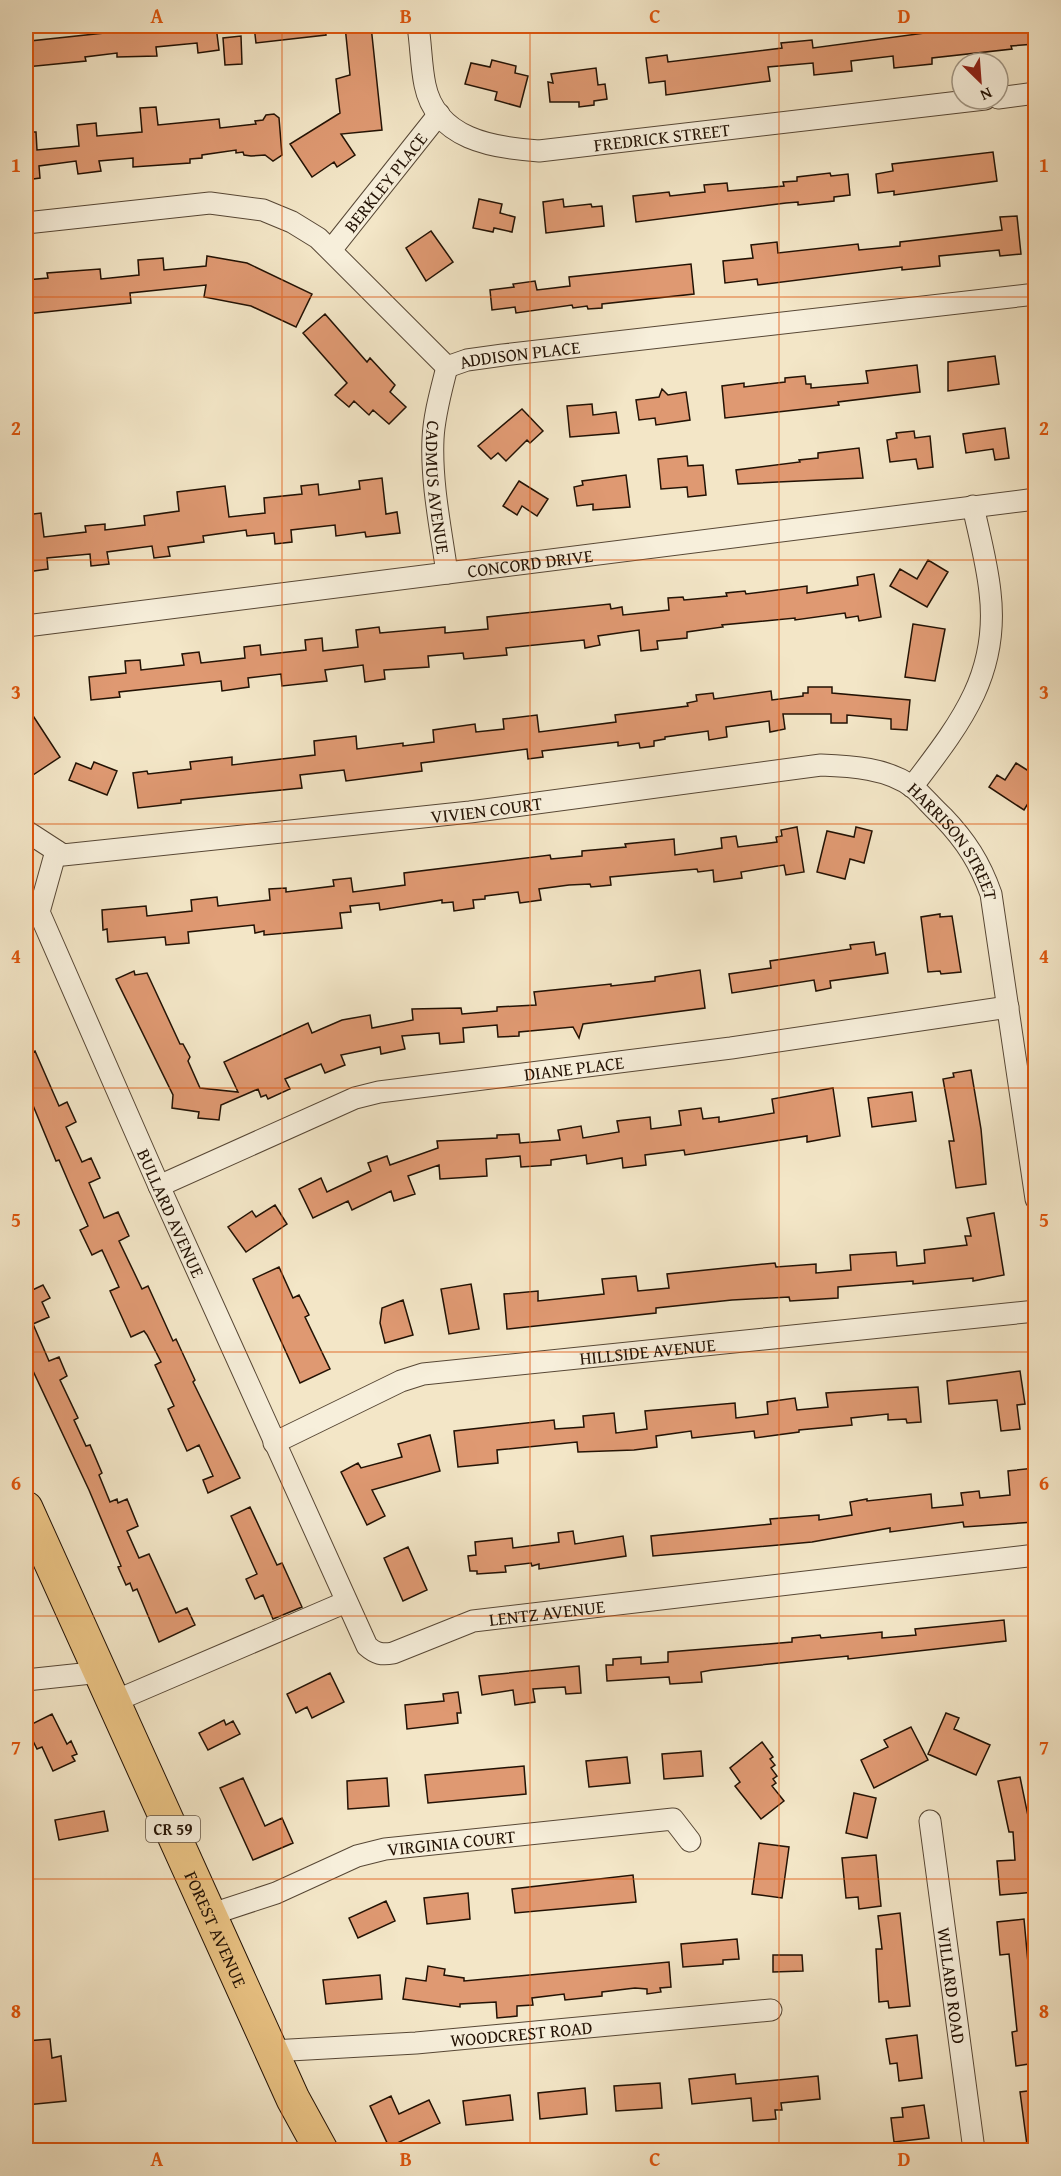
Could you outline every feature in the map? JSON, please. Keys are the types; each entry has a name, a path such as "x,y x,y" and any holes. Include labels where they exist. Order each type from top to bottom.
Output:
{"main road":[{"name":"FOREST AVENUE","path":"26,1508 212,1914 272,2051 321,2151"}],"street":[{"name":"FREDRICK STREET","path":"418,26 426,87 439,114 452,129 469,139 510,149 539,151 950,103"},
{"path":"1010,96 1035,93"},
{"name":"BERKLEY PLACE","path":"331,250 439,114"},
{"name":"ADDISON PLACE","path":"26,223 210,203 237,204 264,210 292,222 331,250 447,367 467,360 503,355 1035,294"},
{"name":"CADMUS AVENUE","path":"447,367 436,410 433,439 434,468 447,573"},
{"name":"CONCORD DRIVE","path":"26,626 1035,499"},
{"name":"HARRISON STREET","path":"973,506 990,591 992,618 989,648 982,678 972,703 956,729 912,787 962,837 982,870 991,894 1035,1199"},
{"name":"VIVIEN COURT","path":"56,851 63,855 459,813 821,765 849,766 874,771 912,787"},
{"path":"26,831 56,851"},
{"name":"BULLARD AVENUE","path":"56,851 39,912 346,1602"},
{"name":"DIANE PLACE","path":"159,1186 355,1098 378,1092 731,1048 1008,1007"},
{"name":"HILLSIDE AVENUE","path":"274,1443 401,1381 423,1374 1035,1311"},
{"name":"LENTZ AVENUE","path":"346,1602 367,1646 374,1653 383,1655 473,1621 1035,1555"},
{"path":"26,1680 108,1687 346,1602"},
{"name":"VIRGINIA COURT","path":"212,1914 276,1893 357,1856 385,1849 673,1819 690,1841"},
{"name":"WILLARD ROAD","path":"930,1821 974,2151"},
{"name":"WOODCREST ROAD","path":"272,2051 416,2043 771,2010"}],"building":[{"path":"170,26 216,26 219,50 198,53 197,43 156,47 157,56 117,57 117,53 85,57 86,61 26,67 26,44 30,44 30,41"},
{"path":"254,26 325,26 326,35 256,43"},
{"path":"345,26 371,26 382,130 341,134 355,155 337,167 334,162 312,177 290,144 340,113 336,79 350,75"},
{"path":"977,26 1035,26 1035,44 1011,46 1012,49 994,51 950,51 950,56 932,58 932,64 894,68 893,56 851,61 852,71 814,75 813,63 768,67 770,81 666,95 665,81 649,83 646,58 667,55 668,62 782,48 781,43 812,40 813,48"},
{"path":"241,36 242,64 225,65 223,38"},
{"path":"492,60 516,66 515,73 528,76 520,107 495,100 497,92 465,84 471,63 490,67"},
{"path":"596,68 598,85 605,84 607,99 594,101 594,105 579,107 579,102 550,102 548,82 553,83 551,74"},
{"path":"156,107 158,125 219,119 220,128 256,124 255,121 263,120 266,115 274,114 279,118 282,155 273,161 265,155 244,155 243,152 236,153 236,150 202,155 202,158 190,159 190,163 133,167 133,158 99,161 101,171 78,174 76,161 39,166 40,178 26,180 26,132 36,132 37,150 79,146 77,125 96,123 97,136 142,132 140,108"},
{"path":"993,152 997,181 894,195 894,191 878,193 876,174 893,171 892,164"},
{"path":"830,173 831,176 848,174 850,195 834,197 834,201 798,205 798,202 786,203 636,222 633,196 669,192 670,196 705,192 704,185 727,183 728,191 784,186 783,182 797,181 797,177"},
{"path":"479,199 502,204 500,213 515,217 512,232 494,228 493,232 473,228"},
{"path":"563,199 564,207 591,204 592,207 602,206 604,226 546,233 543,202"},
{"path":"1017,216 1021,254 1000,256 999,250 939,256 940,266 902,270 902,267 758,285 757,279 725,283 723,261 753,258 751,245 777,242 778,253 858,244 859,250 900,246 900,242 1002,230 1000,217"},
{"path":"431,231 453,262 426,281 406,248"},
{"path":"207,256 247,263 312,294 296,327 251,306 204,297 206,285 130,293 131,303 26,314 26,280 48,278 47,273 100,269 101,279 139,275 138,260 163,258 164,270 206,266"},
{"path":"691,264 694,294 602,304 602,308 588,309 587,306 573,308 572,305 516,313 515,307 492,310 490,290 514,287 513,284 535,281 537,290 570,286 569,277"},
{"path":"325,314 367,362 370,358 395,385 390,392 406,407 389,424 373,410 369,415 354,401 349,407 335,395 347,383 303,333"},
{"path":"995,356 999,384 948,391 948,362"},
{"path":"917,365 920,392 838,402 839,405 725,418 722,386 744,383 744,387 785,382 785,378 805,376 806,384 811,384 811,388 868,383 866,371"},
{"path":"662,389 668,395 686,392 690,420 656,425 655,418 639,420 636,400 659,397"},
{"path":"592,404 593,415 616,412 619,433 570,437 567,406"},
{"path":"522,409 543,431 530,443 527,440 506,461 498,453 491,459 478,446"},
{"path":"1005,428 1009,458 995,460 993,449 966,453 963,434"},
{"path":"914,431 915,438 930,436 933,467 918,469 916,459 890,462 887,440 897,438 896,433"},
{"path":"859,448 863,478 738,484 736,470 800,462 799,460 818,458 818,453"},
{"path":"687,456 688,466 703,465 706,495 688,497 687,487 661,489 658,459"},
{"path":"626,475 630,507 593,510 593,504 577,506 574,487 583,485 582,481"},
{"path":"382,478 386,514 397,512 400,533 366,537 365,532 336,536 335,525 291,530 292,542 275,544 274,533 247,536 246,530 203,536 204,542 168,547 170,556 154,558 152,546 107,552 109,564 91,566 90,554 47,558 48,569 27,572 26,515 41,513 44,537 86,532 85,526 105,524 105,530 145,525 144,516 179,511 177,492 225,486 229,517 265,513 264,498 302,494 301,486 318,484 319,495 360,489 359,481"},
{"path":"519,481 548,499 537,516 522,506 517,515 503,506"},
{"path":"928,560 948,572 927,607 890,586 900,569 917,579"},
{"path":"874,574 881,617 859,621 858,616 846,618 845,613 795,620 795,618 722,625 723,627 687,632 687,638 657,641 658,649 641,651 639,630 598,636 600,645 585,648 584,640 506,648 507,655 464,659 463,653 428,656 429,667 384,670 385,679 365,682 363,665 325,670 327,681 282,686 281,674 248,678 249,687 222,691 221,681 119,692 120,697 91,700 89,677 126,673 125,661 140,660 141,670 184,665 182,654 199,652 201,663 245,658 244,647 260,645 261,655 306,650 305,640 322,638 323,651 358,647 356,630 379,627 380,633 445,627 445,633 488,629 487,617 610,604 611,609 622,607 623,615 669,610 668,598 683,597 684,600 727,596 726,593 745,591 746,594 807,586 807,593 858,585 857,577"},
{"path":"913,624 945,629 935,681 905,677"},
{"path":"808,687 832,687 832,693 910,700 907,730 891,729 891,719 847,715 847,723 831,723 831,714 783,714 785,729 770,732 769,721 726,727 727,737 709,740 708,731 665,737 665,739 654,741 654,746 640,748 639,743 618,746 618,742 542,751 543,757 528,759 527,749 421,763 422,771 346,781 344,770 300,775 302,788 181,800 181,803 138,808 133,773 147,771 148,774 191,769 190,762 232,757 232,765 315,755 314,741 356,736 357,749 403,743 403,746 434,742 433,730 475,724 476,732 504,729 503,719 537,715 539,732 616,722 615,715 688,706 687,703 697,701 696,695 713,693 714,699 771,691 772,700 803,696 803,693 808,693"},
{"path":"26,705 60,757 33,775 26,763"},
{"path":"94,762 117,771 107,795 69,780 76,763 91,769"},
{"path":"1016,763 1035,775 1035,792 1024,810 989,787 997,775 1005,780"},
{"path":"797,827 804,872 786,875 784,865 741,872 742,878 714,882 713,870 698,872 697,869 610,877 611,885 591,887 590,884 569,885 539,889 541,900 520,903 518,892 485,896 485,899 473,900 474,908 454,911 453,902 442,903 442,900 380,910 379,903 350,906 351,912 340,913 342,928 264,935 264,931 255,933 254,925 188,932 189,943 166,945 165,937 108,942 107,929 103,930 102,910 146,906 147,916 192,911 191,900 217,897 218,906 270,900 269,889 286,888 286,892 334,886 333,880 351,878 353,892 405,885 404,873 550,855 551,859 582,856 582,851 674,839 675,855 722,848 721,838 736,836 738,847 777,842 776,837 782,836 781,830"},
{"path":"856,827 872,831 864,863 850,859 845,879 817,872 827,831 854,837"},
{"path":"940,914 940,917 952,916 961,972 941,974 940,971 928,972 921,917"},
{"path":"874,942 876,955 885,953 888,973 830,981 831,988 816,991 814,980 732,993 729,974 771,968 770,961 851,949 850,945"},
{"path":"700,970 705,1008 583,1024 579,1038 573,1027 519,1032 519,1036 498,1037 497,1025 463,1028 464,1042 440,1044 439,1033 402,1036 405,1049 381,1054 380,1047 341,1055 345,1065 325,1073 321,1064 285,1079 290,1089 268,1099 266,1095 261,1097 258,1089 221,1105 219,1120 198,1118 199,1112 172,1108 173,1095 116,979 134,971 135,975 147,973 180,1044 183,1044 190,1057 188,1061 200,1088 238,1092 224,1062 308,1023 312,1033 342,1020 370,1015 372,1028 413,1020 412,1009 461,1008 462,1014 497,1011 497,1007 536,1005 534,992 655,981 655,977"},
{"path":"35,1051 59,1106 67,1102 76,1122 66,1127 82,1162 91,1158 100,1178 89,1183 104,1218 118,1212 129,1236 119,1241 142,1289 148,1286 173,1341 176,1339 195,1380 193,1382 240,1478 208,1493 203,1480 213,1476 199,1445 187,1451 168,1409 174,1406 155,1365 161,1362 144,1331 131,1337 110,1291 119,1287 102,1250 92,1255 80,1230 88,1226 59,1160 56,1161 32,1103 26,1106 26,1056"},
{"path":"971,1070 981,1129 986,1184 956,1188 949,1141 954,1141 943,1079 954,1077 953,1073"},
{"path":"833,1088 840,1136 807,1142 807,1136 685,1155 684,1150 645,1155 646,1165 623,1168 622,1158 587,1164 586,1155 551,1160 551,1165 521,1167 520,1156 486,1159 487,1176 440,1179 439,1165 408,1176 415,1194 394,1201 391,1191 352,1210 348,1201 313,1218 299,1189 321,1178 327,1192 371,1171 368,1163 387,1156 390,1165 438,1148 437,1141 497,1138 497,1135 519,1134 520,1143 560,1140 558,1130 581,1126 583,1138 619,1132 617,1121 650,1117 651,1129 681,1125 679,1111 701,1108 703,1119 719,1117 719,1122 774,1113 772,1099"},
{"path":"912,1092 916,1121 872,1127 868,1098"},
{"path":"275,1205 287,1224 246,1252 228,1227 252,1211 256,1217"},
{"path":"994,1213 1004,1275 973,1281 973,1278 913,1284 913,1281 838,1287 838,1298 790,1301 789,1297 732,1300 656,1308 656,1313 507,1329 504,1294 538,1291 538,1301 604,1294 602,1279 636,1276 638,1291 669,1288 667,1274 775,1263 776,1267 816,1264 816,1273 851,1270 850,1255 896,1252 897,1266 925,1263 924,1250 967,1245 965,1236 971,1236 967,1218"},
{"path":"279,1267 293,1298 299,1295 309,1315 305,1317 330,1369 300,1383 253,1279"},
{"path":"471,1284 479,1329 449,1334 441,1289"},
{"path":"43,1285 50,1298 42,1302 49,1317 33,1324 49,1361 59,1357 67,1376 60,1380 78,1418 74,1420 86,1446 90,1445 102,1473 99,1475 110,1502 117,1499 118,1503 127,1499 138,1526 127,1531 139,1558 149,1554 176,1613 187,1608 195,1625 159,1642 137,1589 133,1591 130,1583 126,1585 118,1567 121,1566 89,1490 26,1356 26,1293"},
{"path":"403,1300 413,1335 385,1343 380,1323 382,1308"},
{"path":"1020,1371 1025,1404 1017,1405 1020,1429 1001,1431 997,1400 949,1404 947,1381"},
{"path":"918,1387 921,1422 907,1423 906,1419 888,1420 888,1414 851,1418 852,1425 799,1430 799,1432 755,1438 754,1431 692,1438 691,1431 656,1436 657,1447 634,1450 578,1452 577,1442 497,1450 498,1463 458,1467 454,1431 554,1420 555,1429 584,1427 583,1416 614,1413 616,1433 647,1429 645,1411 735,1403 736,1418 768,1414 767,1402 795,1398 797,1410 828,1407 826,1393"},
{"path":"430,1435 440,1471 372,1490 385,1516 367,1525 341,1472 358,1463 361,1468 402,1457 398,1444"},
{"path":"1035,1468 1035,1522 964,1527 963,1522 890,1532 890,1528 812,1542 653,1556 651,1536 771,1524 770,1519 819,1515 819,1520 852,1515 850,1502 867,1499 867,1501 931,1494 932,1508 963,1505 961,1493 979,1491 980,1498 1010,1495 1008,1471"},
{"path":"250,1507 277,1565 282,1563 302,1607 273,1619 263,1595 255,1599 246,1579 257,1574 231,1516"},
{"path":"573,1531 575,1544 623,1536 626,1556 539,1569 539,1564 532,1566 531,1563 505,1566 506,1572 477,1574 477,1571 470,1571 468,1556 476,1555 475,1542 512,1538 513,1548 559,1542 558,1533"},
{"path":"408,1547 427,1590 403,1601 384,1558"},
{"path":"1004,1620 1006,1641 848,1659 848,1656 712,1670 701,1672 702,1682 670,1684 669,1677 607,1681 606,1665 613,1665 613,1659 641,1657 641,1664 668,1662 668,1652 792,1642 792,1638 820,1635 821,1638 882,1632 882,1638 916,1635 915,1629"},
{"path":"579,1666 581,1693 566,1694 565,1687 533,1689 535,1702 515,1705 513,1690 482,1695 479,1676"},
{"path":"330,1673 344,1702 312,1718 307,1707 296,1713 287,1694"},
{"path":"458,1692 461,1713 457,1713 458,1723 407,1729 405,1705 444,1701 443,1694"},
{"path":"946,1713 959,1718 954,1729 990,1745 976,1775 928,1754"},
{"path":"52,1714 67,1744 71,1741 77,1754 72,1756 75,1761 53,1771 42,1747 37,1749 26,1727"},
{"path":"224,1720 226,1725 233,1721 240,1734 208,1750 199,1733"},
{"path":"911,1727 928,1760 874,1788 861,1760 888,1747 884,1740"},
{"path":"762,1742 773,1757 770,1759 775,1765 771,1768 777,1776 773,1779 776,1783 772,1786 784,1801 761,1819 735,1786 740,1782 730,1768"},
{"path":"701,1751 703,1776 664,1779 662,1754"},
{"path":"627,1757 630,1783 589,1787 586,1761"},
{"path":"524,1766 526,1794 428,1803 425,1775"},
{"path":"1020,1777 1033,1840 1035,1892 1000,1895 997,1861 1015,1860 1013,1832 1009,1832 998,1781"},
{"path":"243,1778 265,1826 282,1818 293,1843 253,1860 220,1788"},
{"path":"387,1778 389,1806 348,1809 347,1781"},
{"path":"854,1793 876,1798 867,1838 846,1833"},
{"path":"104,1811 108,1831 59,1840 55,1820"},
{"path":"759,1843 789,1847 782,1898 752,1894"},
{"path":"876,1855 881,1906 859,1909 858,1897 846,1898 842,1858"},
{"path":"633,1875 636,1902 515,1913 512,1889"},
{"path":"468,1893 470,1919 427,1924 424,1898"},
{"path":"386,1901 395,1921 358,1938 349,1918"},
{"path":"900,1913 910,2006 889,2008 888,2001 879,2002 876,1949 882,1949 878,1916"},
{"path":"1024,1919 1028,1963 1035,1963 1035,2063 1016,2066 1012,2032 1017,2031 1009,1954 1000,1955 997,1922"},
{"path":"737,1939 739,1959 723,1960 723,1964 683,1967 681,1944"},
{"path":"773,1955 802,1955 803,1971 773,1972"},
{"path":"669,1962 671,1987 660,1988 661,1992 647,1994 647,1989 635,1988 602,1992 602,1996 565,2000 564,1994 532,1998 533,2005 517,2006 517,2016 497,2018 496,2002 460,2004 460,2007 403,1999 406,1978 426,1981 428,1966 445,1969 444,1975 464,1978 464,1981"},
{"path":"380,1975 382,1999 326,2004 323,1980"},
{"path":"917,2035 922,2078 899,2081 897,2063 890,2064 886,2039"},
{"path":"50,2039 52,2058 61,2056 66,2101 26,2105 26,2041"},
{"path":"735,2074 736,2084 818,2076 820,2099 781,2103 782,2110 775,2110 776,2119 753,2121 751,2098 692,2104 689,2079"},
{"path":"660,2083 662,2108 616,2111 614,2086"},
{"path":"585,2088 587,2114 540,2119 538,2093"},
{"path":"1035,2090 1035,2144 1027,2145 1020,2092"},
{"path":"510,2095 513,2120 466,2125 463,2101"},
{"path":"391,2096 399,2114 429,2100 440,2123 389,2147 370,2106"},
{"path":"924,2105 929,2138 894,2142 891,2118 903,2117 902,2108"}]}
